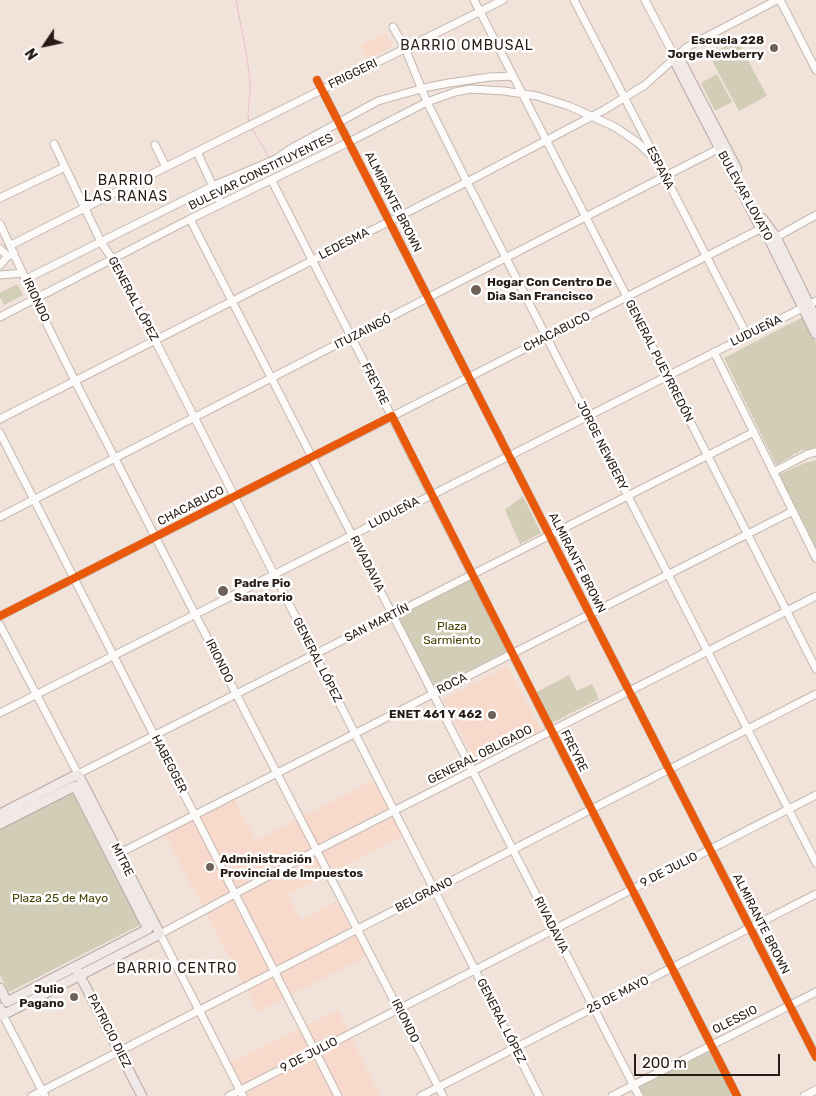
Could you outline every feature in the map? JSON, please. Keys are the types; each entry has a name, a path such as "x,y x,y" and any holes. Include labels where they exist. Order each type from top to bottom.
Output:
{"main road":[{"name":"BULEVAR LOVATO","path":"675,56 764,227 773,239 816,319"},
{"name":"BULEVAR LOVATO","path":"809,305 816,334"},
{"name":"SAN MARTÍN","path":"1,818 78,774"},
{"name":"MITRE","path":"78,774 148,929 78,971"},
{"name":"SAN MARTÍN","path":"1,818 75,786"},
{"name":"MITRE","path":"75,786 160,934"},
{"name":"GENERAL OBLIGADO","path":"3,1010 78,971 160,934"},
{"path":"0,988 3,1010 78,971"},
{"name":"PATRICIO DIEZ","path":"78,971 142,1096"}],"street":[{"name":"GENERAL PUEYRREDÓN","path":"474,0 816,669"},
{"name":"FRIGGERI","path":"197,152 504,0"},
{"name":"ESPAÑA","path":"574,0 747,335"},
{"path":"645,0 675,56"},
{"name":"LEDESMA","path":"0,419 546,141 624,99 645,85 675,56 693,43 779,0"},
{"path":"779,0 816,70"},
{"name":"JORGE NEWBERY","path":"393,27 405,48 427,102 467,182 816,863"},
{"path":"0,275 25,276 101,242 213,186 271,161 378,101 421,89 469,80 513,76"},
{"name":"ALMIRANTE BROWN","path":"318,80 816,1057"},
{"name":"BULEVAR CONSTITUYENTES","path":"0,317 34,297 113,260 190,219 272,181 427,102 455,92 471,89 522,94 548,99 593,115 625,133 657,161"},
{"name":"GENERAL LÓPEZ","path":"54,144 101,242 113,260 155,340 539,1096"},
{"path":"155,145 166,167"},
{"name":"ITUZAINGÓ","path":"0,517 722,147"},
{"path":"0,265 11,251 85,208 197,152 221,204"},
{"path":"0,198 65,168"},
{"name":"FREYRE","path":"272,181 737,1096"},
{"path":"773,239 815,216"},
{"name":"RIVADAVIA","path":"190,219 639,1096"},
{"name":"IRIONDO","path":"0,224 11,251 25,276 75,381 443,1096"},
{"name":"CHACABUCO","path":"0,616 764,227"},
{"path":"107,251 114,240 125,230"},
{"path":"0,249 11,251"},
{"name":"LUDUEÑA","path":"0,713 809,305"},
{"path":"714,352 815,554"},
{"name":"SAN MARTÍN","path":"78,774 754,432"},
{"name":"HABEGGER","path":"0,433 338,1096"},
{"path":"773,472 808,454 816,452"},
{"name":"ROCA","path":"116,856 793,511"},
{"name":"GENERAL OBLIGADO","path":"160,934 317,850 816,596"},
{"name":"MITRE","path":"0,625 78,774"},
{"name":"BELGRANO","path":"32,1096 43,1093 199,1010 816,694"},
{"name":"9 DE JULIO","path":"229,1096 242,1093 316,1052 816,795"},
{"name":"25 DE MAYO","path":"421,1096 816,894"},
{"name":"MITRE","path":"160,934 242,1093"},
{"name":"OLESSIO","path":"612,1096 816,992"},
{"path":"3,1010 43,1093"},
{"path":"804,1096 816,1090"}],"shaded area":[{"path":"385,32 393,46 368,60 360,46"},
{"name":"ENET 461 Y 462","path":"508,666 541,730 476,764 443,699"},
{"path":"379,777 408,833 288,895 301,920 341,899 370,954 258,1012 164,833 233,797 256,841"},
{"path":"338,1010 380,1096 242,1096 227,1064"}],"green space":[{"path":"737,40 767,96 739,111 709,55"},
{"path":"717,74 732,102 715,111 701,83"},
{"path":"17,284 23,295 4,305 0,293"},
{"path":"803,317 816,343 816,450 802,450 776,465 724,358"},
{"path":"816,460 816,553 778,475"},
{"path":"523,496 541,533 520,544 505,510"},
{"name":"Plaza Sarmiento","path":"471,579 507,651 433,689 397,617"},
{"path":"569,675 577,691 592,684 599,699 552,723 537,692"},
{"name":"Plaza 25 de Mayo","path":"73,791 140,925 9,992 0,975 0,829"},
{"path":"710,1051 732,1096 643,1096 638,1086"}],"waterway":[{"path":"236,0 249,74 249,123"},
{"path":"252,128 270,159"},
{"path":"272,163 274,168"}],"cycle path":[{"path":"317,80 816,1057"},
{"path":"0,616 392,416 737,1096"}],"place":[{"name":"Escuela 228 Jorge Newberry","path":"774,48"},
{"name":"Hogar Con Centro De Dia San Francisco","path":"476,290"},
{"name":"Padre Pio Sanatorio","path":"223,591"},
{"name":"ENET 461 Y 462","path":"492,715"},
{"name":"Administración Provincial de Impuestos","path":"210,867"},
{"name":"Julio Pagano","path":"74,997"}],"district":[{"name":"BARRIO OMBUSAL","path":"467,46"},
{"name":"BARRIO LAS RANAS","path":"126,190"},
{"name":"BARRIO CENTRO","path":"177,969"}]}
